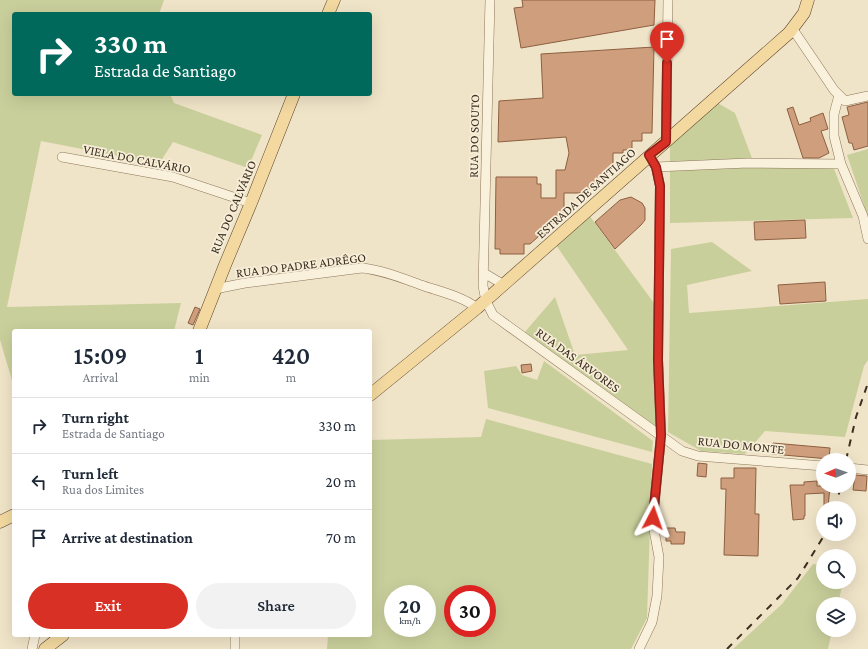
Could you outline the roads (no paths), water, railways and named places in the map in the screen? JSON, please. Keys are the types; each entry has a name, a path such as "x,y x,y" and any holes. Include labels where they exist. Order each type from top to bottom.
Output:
{"main road":[{"path":"329,12 334,0"},
{"name":"ESTRADA DE SANTIAGO","path":"372,393 481,305 649,155 666,142 792,28 804,13 808,0"},
{"name":"RUA DO CALVÁRIO","path":"200,329 293,96"},
{"path":"0,522 12,517"},
{"path":"45,649 60,637"}],"street":[{"name":"RUA DO SOUTO","path":"481,305 484,273 490,0"},
{"path":"666,142 668,0"},
{"path":"792,28 839,95 845,101 868,96"},
{"path":"839,95 834,114 834,136 841,164 863,216 868,239"},
{"path":"639,649 652,622 657,596 659,557 653,518 661,436 658,360 660,186 656,167 649,155"},
{"name":"VIELA DO CALVÁRIO","path":"62,157 173,177 251,203"},
{"path":"656,167 748,163 841,164"},
{"name":"RUA DO PADRE ADRÊGO","path":"216,289 245,283 362,268 375,269 481,305"},
{"path":"484,273 504,285"},
{"name":"RUA DAS ÁRVORES","path":"481,305 661,436"},
{"name":"RUA DO MONTE","path":"661,436 682,451 698,456 816,465"},
{"path":"856,469 868,470"},
{"path":"32,649 35,637"},
{"path":"235,637 235,649"}],"railway":[{"path":"848,453 856,417 868,383"},
{"path":"837,501 839,493"},
{"path":"727,649 798,578 821,541"}]}
